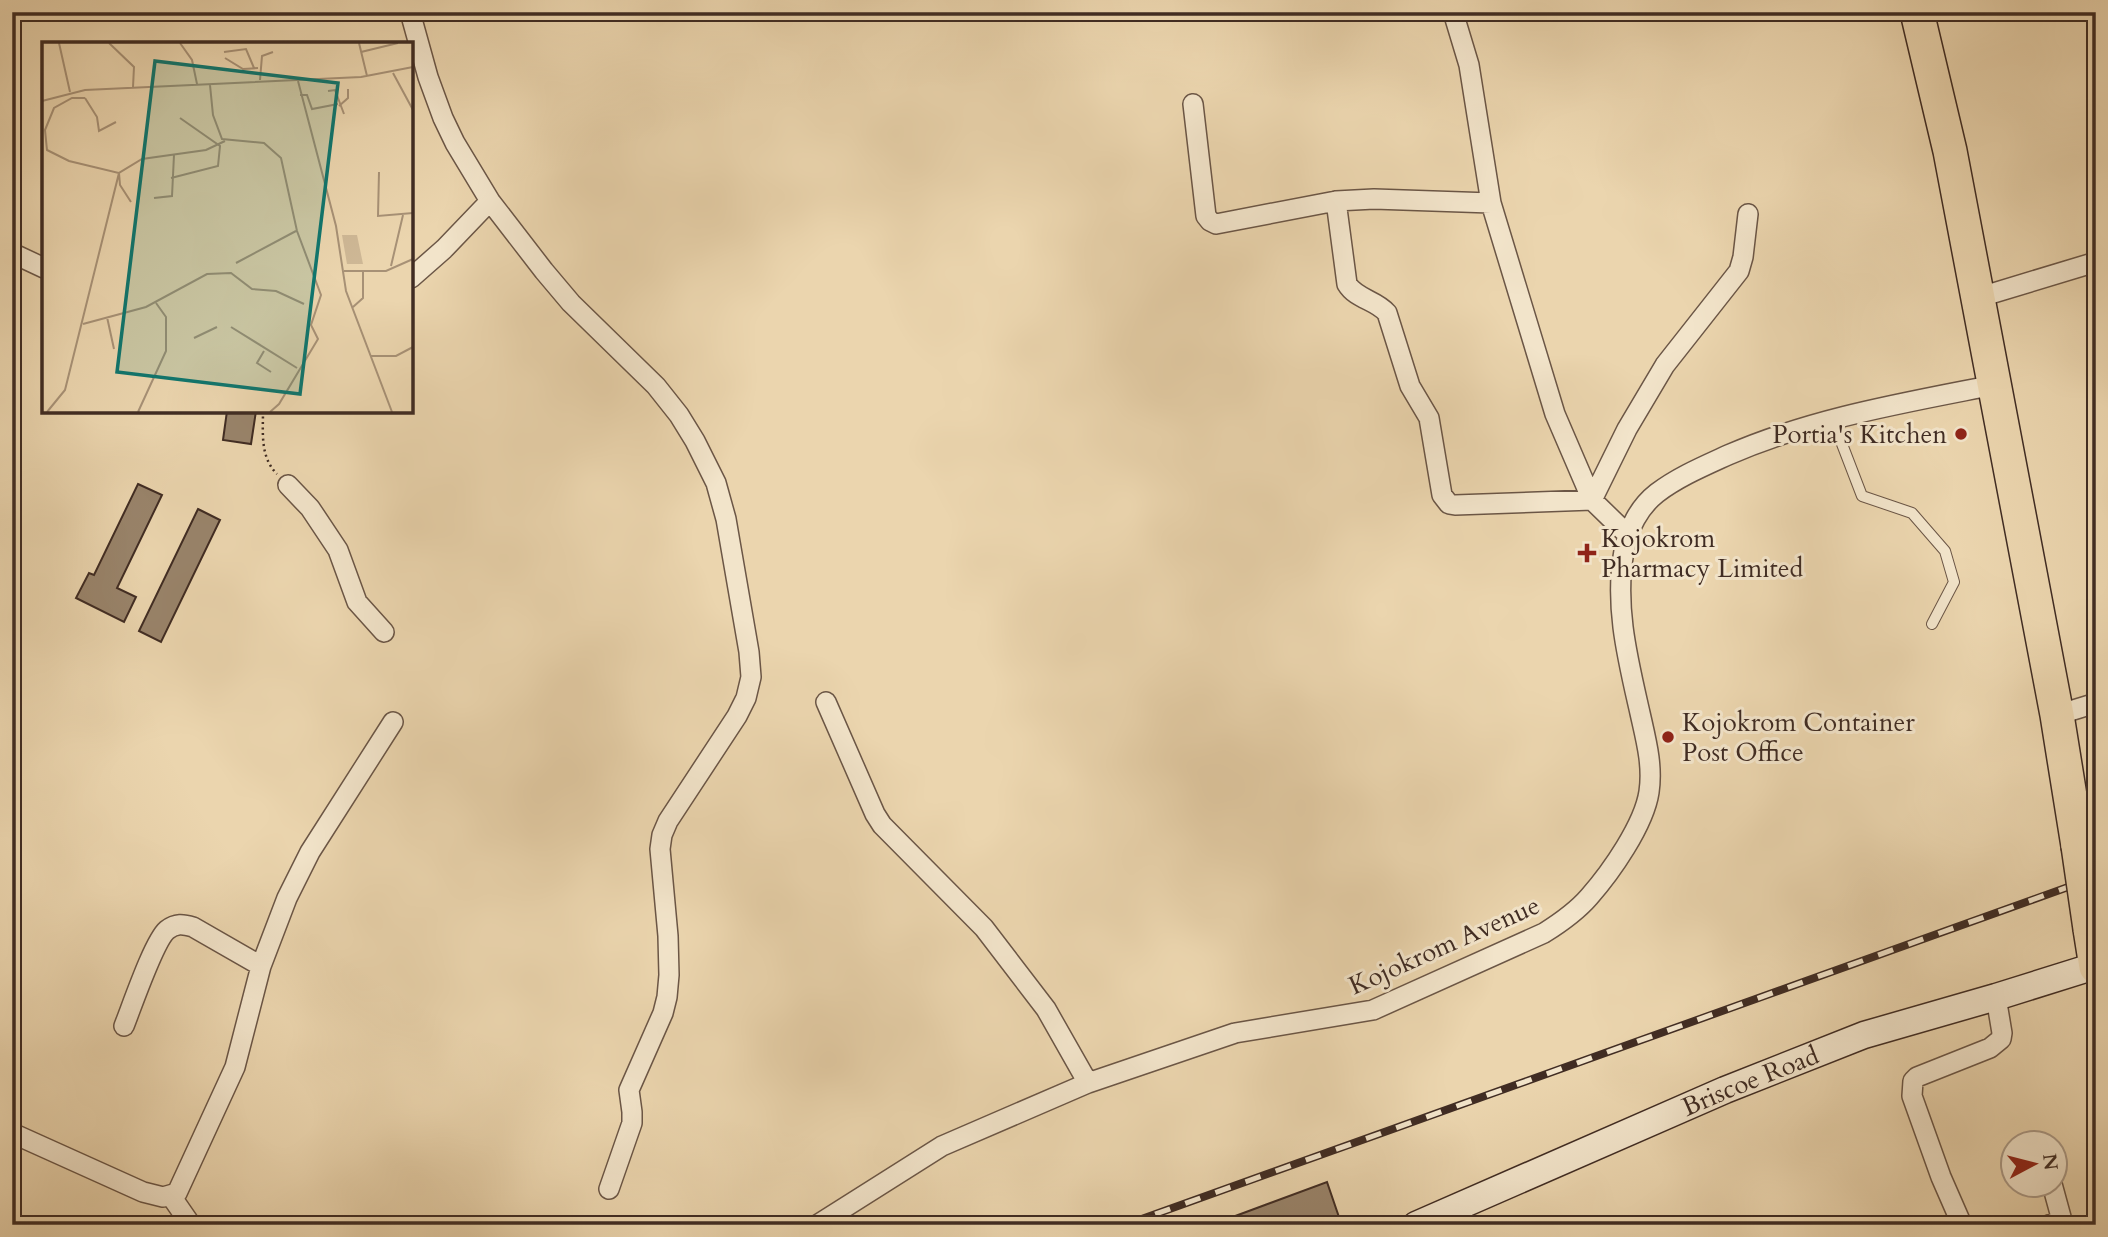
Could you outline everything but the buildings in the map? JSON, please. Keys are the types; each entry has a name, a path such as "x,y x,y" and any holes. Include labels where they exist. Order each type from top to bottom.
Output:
{"highway":[{"path":"1917,12 1950,151 2057,715 2096,966"}],"street":[{"path":"410,12 428,77 443,118 454,143 490,201 553,282 656,386 679,415 695,442 716,483 726,519 749,652 751,677 746,698 668,821 662,835 660,849 669,962 667,997 663,1013 629,1090 632,1123 609,1189"},
{"path":"1453,12 1469,65 1491,202 1555,414 1592,500 1627,534"},
{"path":"1193,104 1206,215 1210,221 1222,224 1336,201 1374,199 1491,202"},
{"path":"413,276 490,201"},
{"path":"1336,201 1347,284 1355,293 1380,306 1387,313 1410,386 1429,418 1444,500 1449,505 1592,500"},
{"path":"1592,500 1627,429 1665,365 1739,271 1748,214"},
{"path":"12,253 42,267"},
{"path":"1977,298 2096,262"},
{"name":"Kojokrom Avenue","path":"817,1225 942,1146 1088,1083 1235,1033 1373,1010 1544,933 1564,920 1588,898 1607,874 1639,822 1649,794 1651,762 1625,647 1621,614 1620,570 1627,534 1639,512 1656,493 1699,468 1752,445 1832,418 1994,385"},
{"path":"288,485 310,508 338,550 358,602 384,632"},
{"path":"826,702 874,814 988,933 1046,1009 1088,1083"},
{"path":"2057,715 2096,703"},
{"path":"12,1133 144,1192 163,1197 177,1193 228,1087 261,966 287,898 310,852 393,722"},
{"path":"124,1026 164,932 174,925 183,923 193,927 261,966"},
{"name":"Briscoe Road","path":"1416,1225 1713,1095 1831,1047 2096,966"},
{"path":"1962,1225 1937,1166 1912,1096 1912,1087 1917,1077 1990,1048 2001,1039 1996,997"},
{"path":"171,1196 191,1225"},
{"path":"2049,1225 2059,1221 2061,1217 2056,1198"}],"lane":[{"path":"1832,418 1862,496 1912,513 1945,551 1954,582 1931,624"}],"path":[{"path":"264,413 264,453 271,469 288,485"}],"railway":[{"path":"1125,1225 2096,877"}],"place":[{"name":"Portia's Kitchen","path":"1961,434"},
{"name":"Kojokrom Pharmacy Limited","path":"1587,553"},
{"name":"Kojokrom Container Post Office","path":"1668,737"}]}
